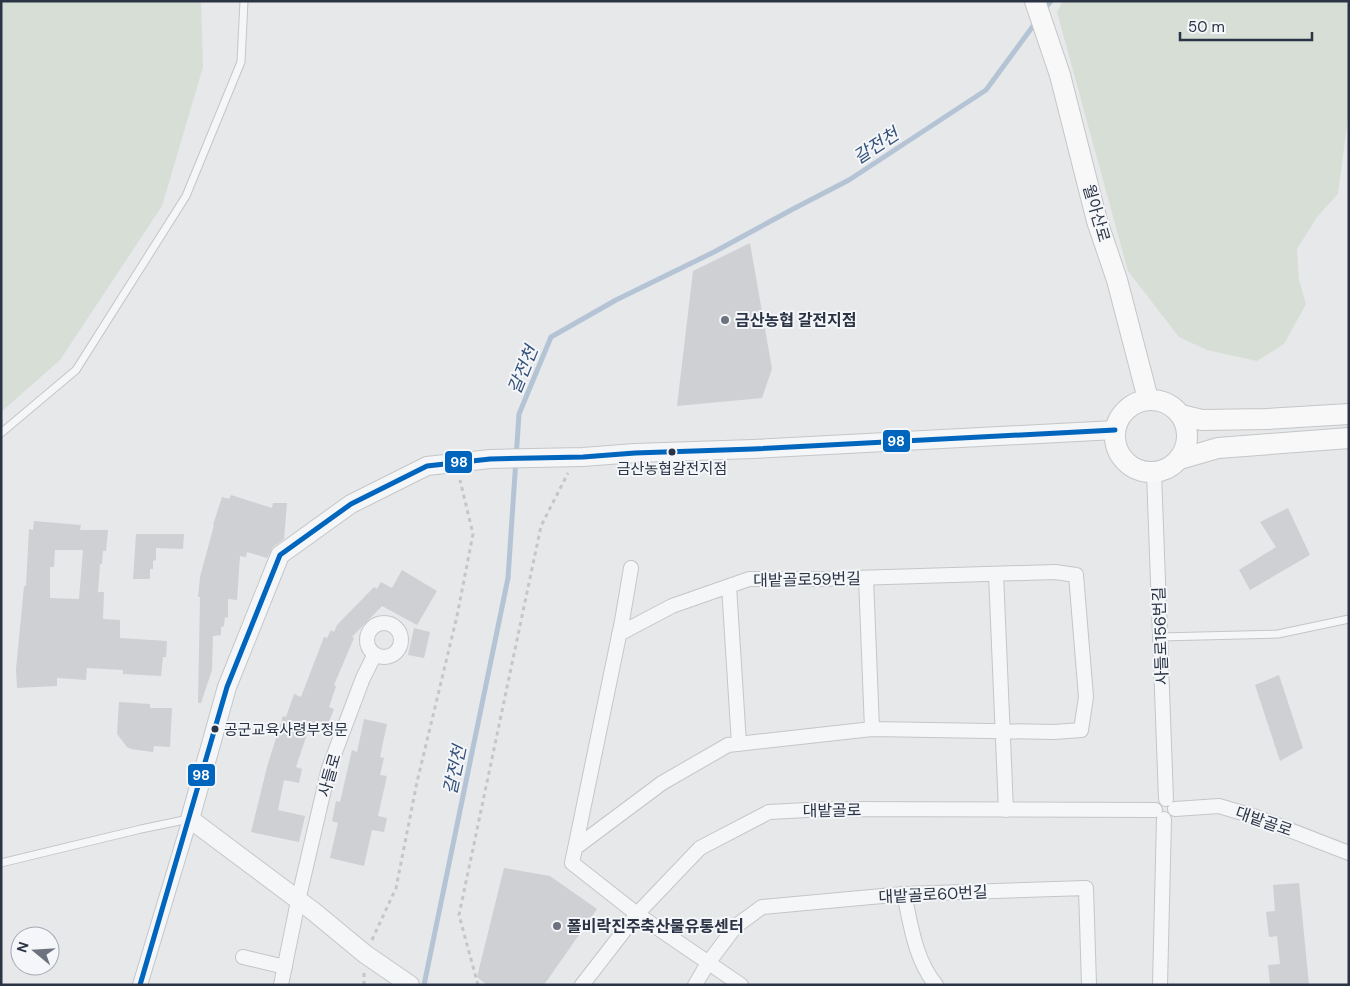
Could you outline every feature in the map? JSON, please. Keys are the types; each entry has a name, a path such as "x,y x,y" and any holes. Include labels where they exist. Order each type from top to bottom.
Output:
{"main road":[{"name":"월아산로","path":"1035,1 1060,75 1097,221 1117,280 1148,399"},
{"path":"1180,459 1187,442 1185,423 1181,415 1166,402 1148,399 1138,401 1123,412 1115,430 1116,449 1121,457 1136,469 1154,473 1172,466 1180,459 1218,448 1349,438"},
{"path":"1181,415 1202,420 1268,420 1349,414"}],"street":[{"path":"140,985 227,688 280,555 351,504 427,466 490,458 583,457 1115,430"},
{"name":"사들로156번길","path":"1154,473 1160,636 1171,804"},
{"path":"631,568 572,863 637,914 740,985"},
{"name":"대밭골로59번길","path":"619,634 672,606 749,579 866,578 1055,572 1076,575 1086,697 1081,730 1054,732 1004,731"},
{"path":"996,574 1006,810"},
{"path":"866,578 872,729"},
{"path":"729,586 739,744"},
{"name":"사들로","path":"281,985 298,901 329,768 363,678 375,654"},
{"path":"575,848 662,783 728,745 872,729 1004,731"},
{"path":"1160,985 1160,815 1158,801 1171,804"},
{"name":"대밭골로","path":"1171,804 1219,806 1256,816 1349,853"},
{"name":"대밭골로","path":"582,985 637,914 700,848 768,812 826,809 1006,810 1160,815"},
{"path":"190,819 313,911 367,955 410,985"},
{"name":"대밭골로60번길","path":"694,985 736,926 762,907 904,894 1086,888 1089,985"},
{"path":"904,894 916,947 929,977 936,985"},
{"path":"243,956 285,967"}],"lane":[{"path":"1,433 76,370 186,196 241,62 244,1"},
{"path":"1160,636 1278,634 1349,618"},
{"path":"1,863 140,829 190,819"}],"path":[{"path":"478,985 459,915 541,526 569,471"},
{"path":"367,955 396,888 417,782 457,616 473,534 460,480"}],"shaded area":[{"path":"1,1 201,1 203,67 162,206 60,360 1,412"},
{"path":"1063,1 1349,1 1349,110 1338,194 1317,217 1297,249 1299,280 1306,304 1284,344 1257,361 1207,350 1179,337 1128,271 1057,12"}],"building":[{"name":"금산농협 갈전지점","path":"750,243 772,369 762,398 677,406 693,271"},
{"path":"231,495 272,508 273,503 287,503 284,539 273,547 267,558 247,552 246,557 240,556 237,600 228,599 228,618 225,617 224,626 221,627 221,635 213,636 212,670 201,703 198,703 200,597 198,597 200,577 222,497 229,499"},
{"path":"1288,508 1310,555 1250,590 1239,570 1276,547 1260,522"},
{"path":"34,521 81,525 80,530 108,530 106,551 103,551 102,564 100,564 98,592 104,592 103,619 120,620 120,638 167,641 166,657 163,657 161,676 123,674 123,670 87,668 86,680 57,678 57,686 17,688 16,669 24,586 26,586 29,529 33,530","holes":["55,550 83,550 79,599 50,598 50,567 54,567"]},
{"path":"136,534 184,534 183,549 156,548 156,560 153,561 153,569 150,569 150,579 133,579"},
{"path":"402,570 437,591 417,625 382,606 352,637 354,638 334,685 336,686 329,707 334,709 327,727 311,722 296,767 302,769 299,783 284,780 278,810 305,816 299,842 251,832 267,767 283,716 286,717 294,694 301,697 324,637 327,638 331,630 334,632 337,625 374,587 377,589 381,582 392,588"},
{"path":"414,628 430,632 424,658 408,655"},
{"path":"1279,675 1303,748 1280,761 1255,685"},
{"path":"119,702 150,704 150,708 172,708 170,747 154,746 153,752 127,747 117,734"},
{"path":"364,719 387,724 380,757 384,758 380,775 387,776 378,816 387,818 384,832 372,830 364,866 330,858 338,823 332,821 336,801 340,802 352,750 357,752"},
{"path":"504,868 550,876 597,909 544,985 487,985 477,977"},
{"path":"1299,883 1309,985 1270,985 1268,965 1280,964 1277,936 1269,937 1266,912 1275,911 1273,885"}],"waterway":[{"name":"갈전천","path":"1043,11 1051,1"},
{"name":"갈전천","path":"424,985 508,578 519,414 551,337 616,300 714,252 849,180 986,90 1036,22"}],"transit line":[{"name":"98","path":"140,985 227,687 280,555 351,504 427,466 490,459 583,457 1115,430"}],"place":[{"name":"금산농협 갈전지점","path":"725,320"},
{"name":"금산농협갈전지점","path":"672,452"},
{"name":"공군교육사령부정문","path":"215,729"},
{"name":"폴비락진주축산물유통센터","path":"557,926"}]}
